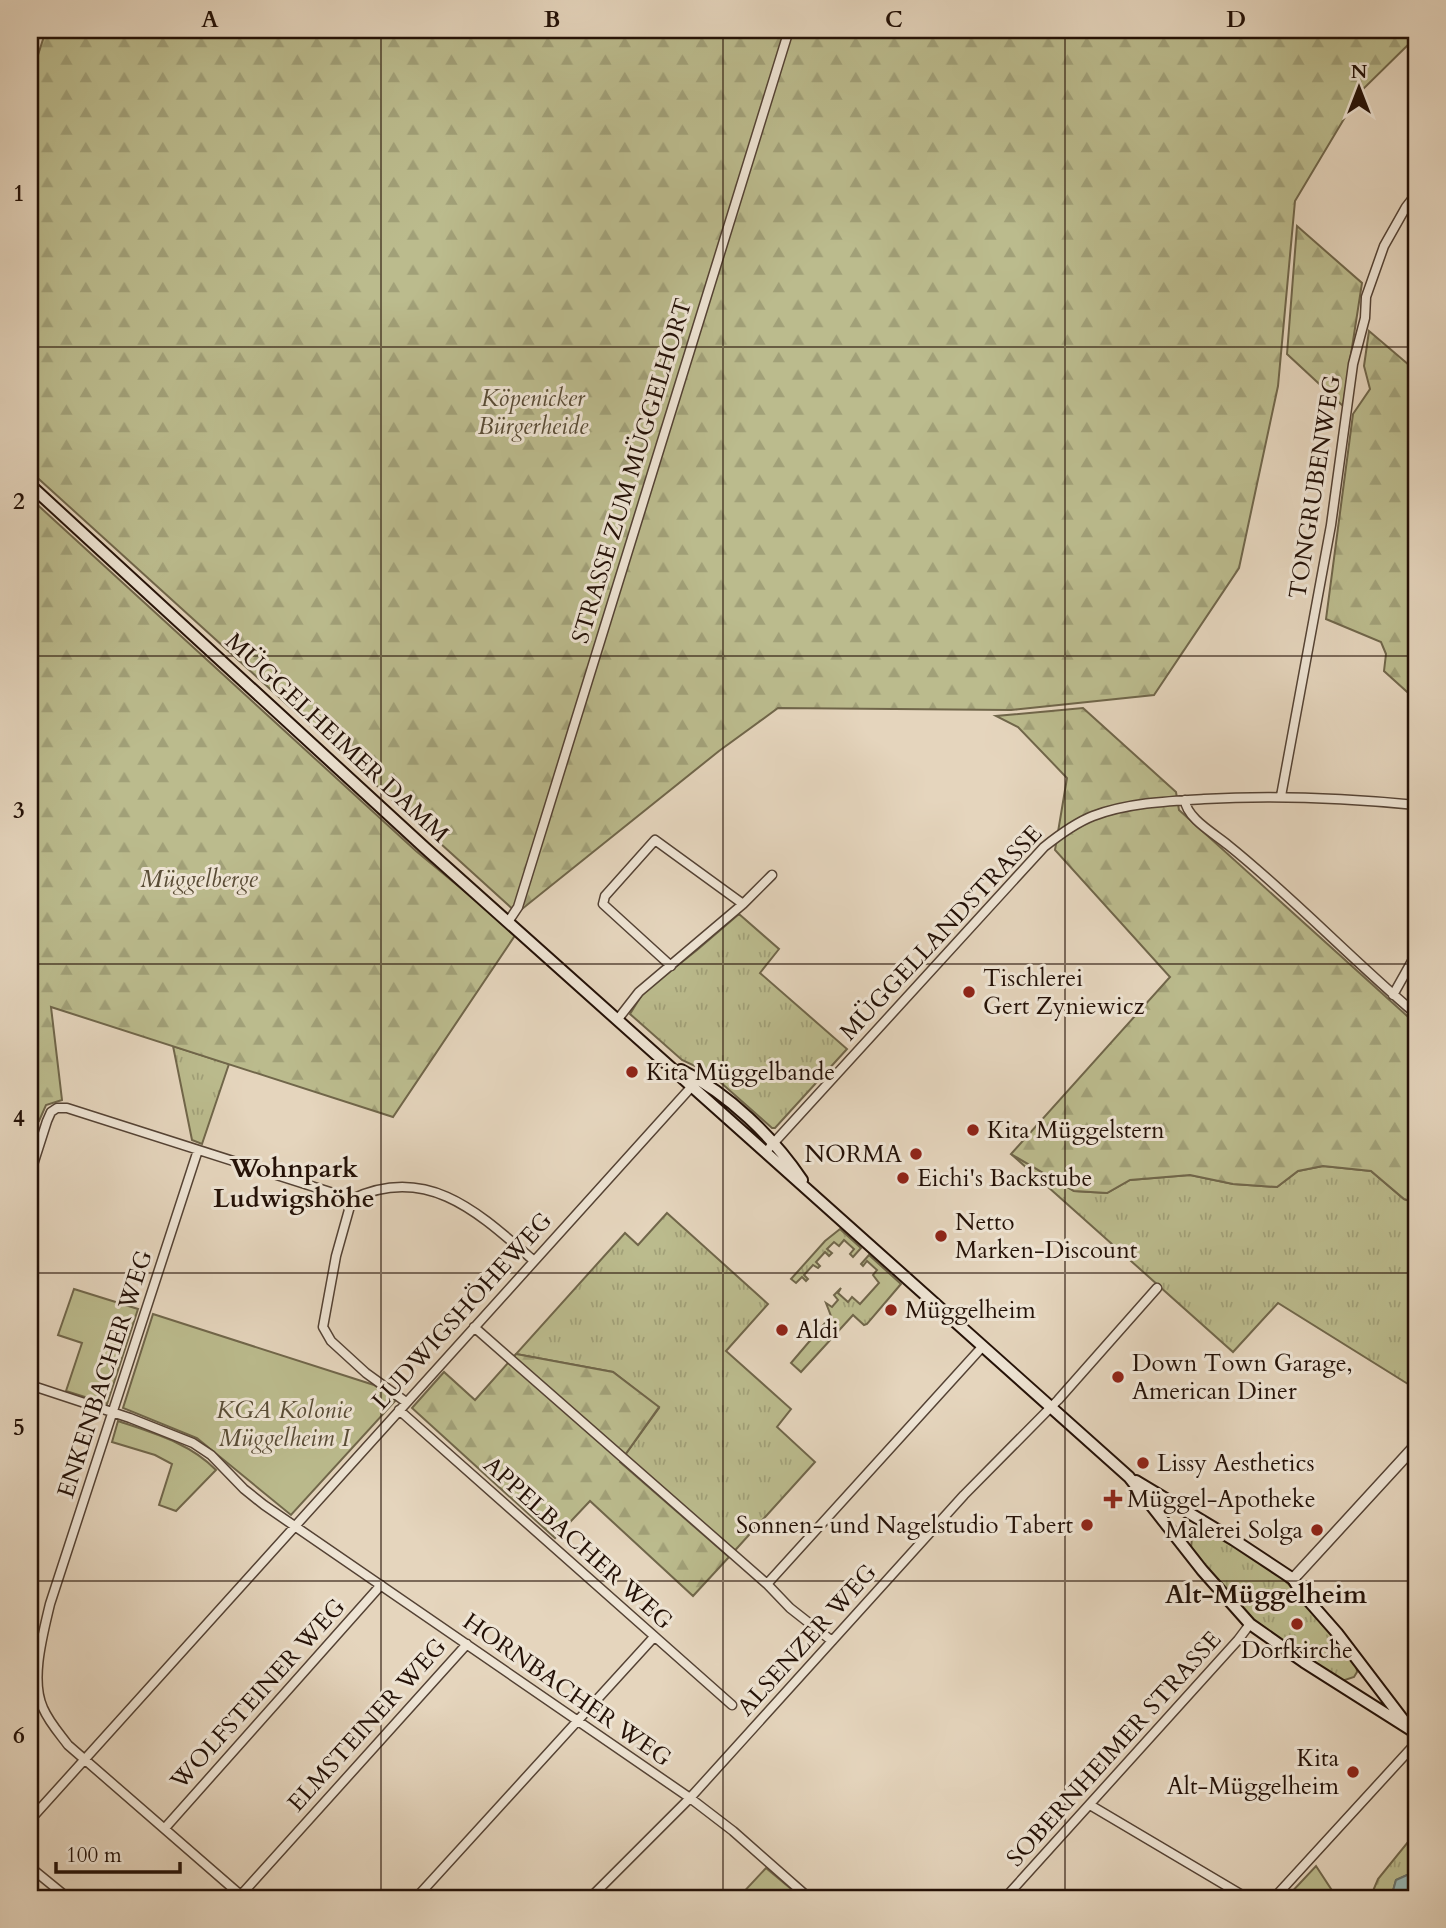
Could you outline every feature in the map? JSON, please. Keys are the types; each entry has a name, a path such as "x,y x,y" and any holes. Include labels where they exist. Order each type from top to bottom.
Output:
{"main road":[{"name":"MÜGGELHEIMER DAMM","path":"30,485 508,922 669,1064 695,1082 770,1148 808,1188 1129,1477"},
{"path":"1129,1477 1230,1537 1293,1579 1413,1731"},
{"path":"1129,1477 1202,1570 1250,1624 1304,1662 1413,1731"}],"street":[{"name":"STRASSE ZUM MÜGGELHORT","path":"508,922 525,885 789,30"},
{"name":"TONGRUBENWEG","path":"1281,796 1331,525 1353,364 1365,318 1366,297 1384,246 1416,194"},
{"name":"MÜGGELLANDSTRASSE","path":"770,1148 1044,847 1079,822 1121,808 1185,800 1281,796 1416,806"},
{"path":"1185,800 1185,807 1196,819 1292,900 1416,1014"},
{"path":"671,966 603,904 605,896 655,840 743,904"},
{"path":"618,1019 639,992 743,904 772,875"},
{"path":"1394,995 1416,954"},
{"name":"LUDWIGSHÖHEWEG","path":"30,1820 695,1082"},
{"path":"30,1174 51,1112 57,1108 76,1111 352,1199 381,1188 425,1190 470,1207 533,1260"},
{"name":"ENKENBACHER WEG","path":"198,1150 50,1604 40,1653 38,1691 42,1707 68,1745 242,1897"},
{"path":"352,1199 323,1327 331,1341 357,1365 406,1402"},
{"name":"ALSENZER WEG","path":"590,1898 690,1798 964,1495 1051,1406 1157,1288"},
{"path":"474,1327 767,1584 790,1608 832,1641"},
{"path":"767,1584 984,1346"},
{"name":"HORNBACHER WEG","path":"30,1385 113,1412 203,1449 254,1498 690,1798 809,1898"},
{"name":"APPELBACHER WEG","path":"399,1410 732,1705"},
{"path":"1293,1579 1416,1445"},
{"name":"WOLFSTEINER WEG","path":"164,1828 381,1585"},
{"name":"SOBERNHEIMER STRASSE","path":"1005,1898 1250,1624"},
{"path":"416,1898 653,1637"},
{"name":"ELMSTEINER WEG","path":"242,1897 467,1644"},
{"path":"1274,1898 1416,1743"},
{"path":"1090,1805 1247,1898"},
{"path":"30,1867 68,1898"}],"green space":[{"name":"Köpenicker Bürgerheide","path":"46,30 1416,30 1416,37 1360,92 1295,201 1278,386 1239,568 1154,695 1011,710 778,708 719,751 517,913 30,471 30,80"},
{"path":"1297,226 1362,283 1343,406 1287,354"},
{"path":"1369,331 1416,371 1416,700 1384,671 1386,654 1381,642 1326,619 1353,414 1370,389 1364,366"},
{"name":"Müggelberge","path":"30,498 416,851 516,934 393,1117 51,1007 62,1100 46,1105 39,1121 30,1118"},
{"path":"1083,708 1176,792 1179,810 1416,1024 1416,1203 1404,1199 1371,1171 1323,1166 1298,1171 1277,1187 1233,1184 1190,1175 1130,1180 1107,1193 1074,1191 1011,1154 1170,977 1055,850 1067,778 1018,727 996,716"},
{"path":"739,914 779,949 760,973 847,1049 775,1128 710,1073 682,1060 630,1014 643,993"},
{"path":"173,1046 229,1064 202,1144 192,1140"},
{"path":"1011,1154 1074,1191 1107,1193 1130,1180 1190,1175 1233,1184 1277,1187 1298,1171 1323,1166 1371,1171 1404,1199 1416,1203 1416,1389 1278,1303 1233,1352"},
{"path":"667,1213 768,1304 726,1351 791,1409 777,1427 815,1462 729,1557 620,1462 659,1408 613,1372 516,1354 625,1233 638,1245"},
{"path":"840,1229 861,1248 853,1257 850,1254 854,1249 844,1240 839,1246 834,1242 827,1249 832,1253 829,1256 825,1252 816,1262 820,1266 818,1268 813,1265 804,1275 808,1279 806,1281 802,1277 796,1283 791,1279 825,1241"},
{"path":"869,1255 901,1284 867,1324 864,1325 853,1315 801,1372 791,1363 831,1316 826,1303 832,1307 838,1300 834,1295 841,1288 838,1293 848,1302 852,1297 860,1304 879,1283 873,1275 877,1270 867,1261 863,1266 861,1264"},
{"path":"74,1289 138,1309 107,1404 66,1391 82,1343 58,1335"},
{"name":"KGA Kolonie Müggelheim I","path":"153,1314 374,1385 396,1400 291,1515 197,1438 123,1408"},
{"path":"516,1354 613,1372 659,1407 620,1462 729,1557 693,1596 590,1501 555,1538 412,1408 444,1372 475,1400"},
{"name":"KGA Kolonie Müggelheim I","path":"118,1421 183,1446 216,1470 176,1511 159,1505 172,1464 155,1455 112,1442"},
{"path":"1202,1529 1210,1530 1277,1574 1303,1597 1356,1663 1357,1672 1354,1677 1342,1681 1286,1647 1238,1608 1191,1548 1192,1538"},
{"path":"1416,1832 1416,1871 1396,1880 1391,1898 1370,1898 1378,1879"},
{"path":"1316,1866 1337,1898 1286,1898"},
{"path":"766,1868 802,1898 738,1898"}],"water":[{"path":"1416,1871 1416,1898 1391,1898 1396,1880"}],"place":[{"name":"Tischlerei Gert Zyniewicz","path":"969,992"},
{"name":"Kita Müggelbande","path":"632,1072"},
{"name":"Kita Müggelstern","path":"973,1130"},
{"name":"NORMA","path":"916,1154"},
{"name":"Eichi's Backstube","path":"903,1178"},
{"name":"Netto Marken-Discount","path":"941,1236"},
{"name":"Müggelheim","path":"891,1310"},
{"name":"Aldi","path":"782,1330"},
{"name":"Down Town Garage, American Diner","path":"1118,1377"},
{"name":"Lissy Aesthetics","path":"1143,1463"},
{"name":"Müggel-Apotheke","path":"1113,1499"},
{"name":"Sonnen- und Nagelstudio Tabert","path":"1087,1525"},
{"name":"Malerei Solga","path":"1317,1530"},
{"name":"Dorfkirche","path":"1297,1624"},
{"name":"Kita Alt-Müggelheim","path":"1353,1772"}],"district":[{"name":"Wohnpark Ludwigshöhe","path":"294,1183"},
{"name":"Alt-Müggelheim","path":"1266,1594"}]}
